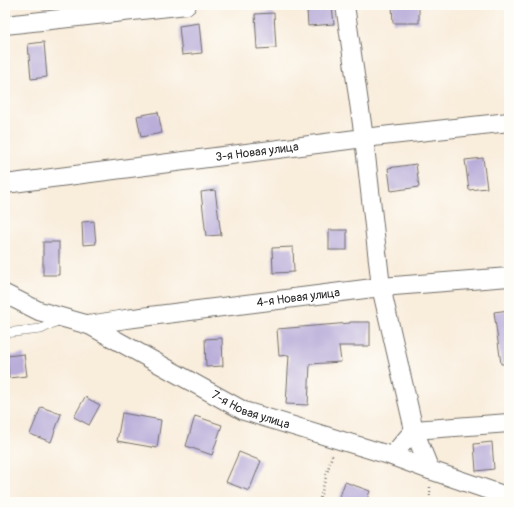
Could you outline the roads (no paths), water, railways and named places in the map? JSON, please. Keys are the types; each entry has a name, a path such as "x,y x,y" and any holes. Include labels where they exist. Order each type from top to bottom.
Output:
{"street":[{"path":"5,24 187,5"},
{"path":"345,5 364,138 381,287 414,430 430,470"},
{"name":"3-я Новая улица","path":"5,184 364,138 509,122"},
{"name":"4-я Новая улица","path":"89,325 381,287 509,276"},
{"name":"7-я Новая улица","path":"5,294 39,311 89,325 244,411 392,456 509,497"},
{"path":"392,456 414,430 509,423"}],"lane":[{"path":"5,333 41,329 64,318"}]}
